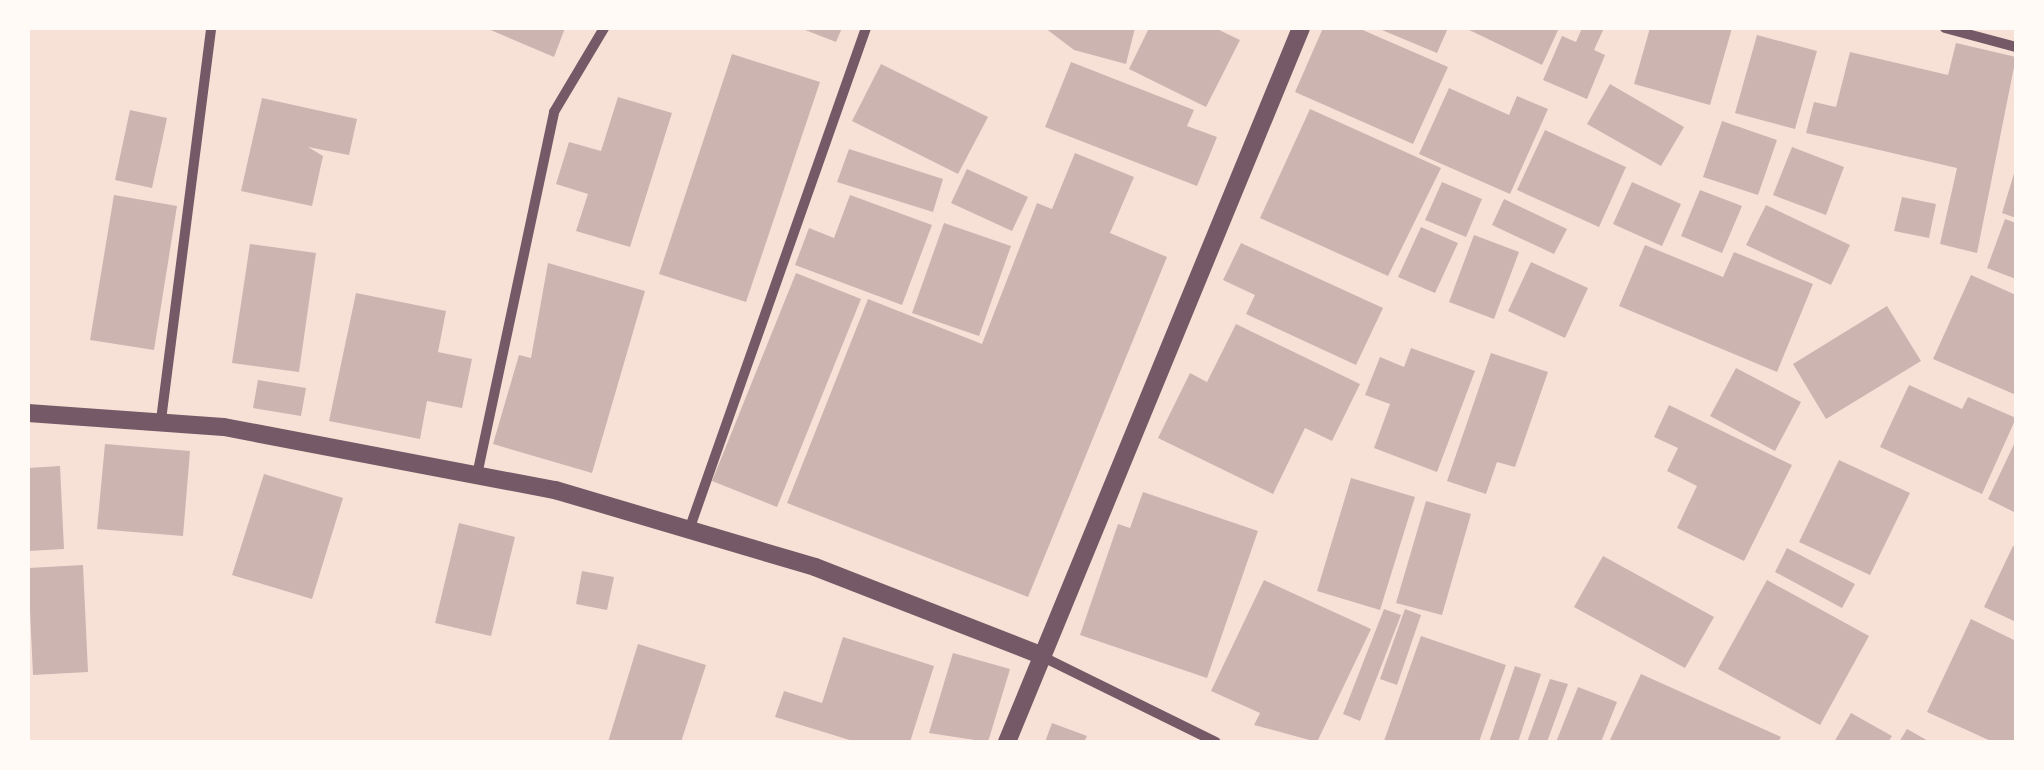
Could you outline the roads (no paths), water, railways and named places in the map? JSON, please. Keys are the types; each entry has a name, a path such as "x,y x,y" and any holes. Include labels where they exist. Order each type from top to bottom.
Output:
{"street":[{"path":"476,474 554,112 604,28"},
{"path":"688,530 866,28"},
{"path":"1007,742 1038,654 1301,28"},
{"path":"1944,28 2016,47"},
{"path":"162,420 211,29"},
{"path":"28,413 162,420 476,474 688,530 815,567 1038,654 1216,742"}]}
